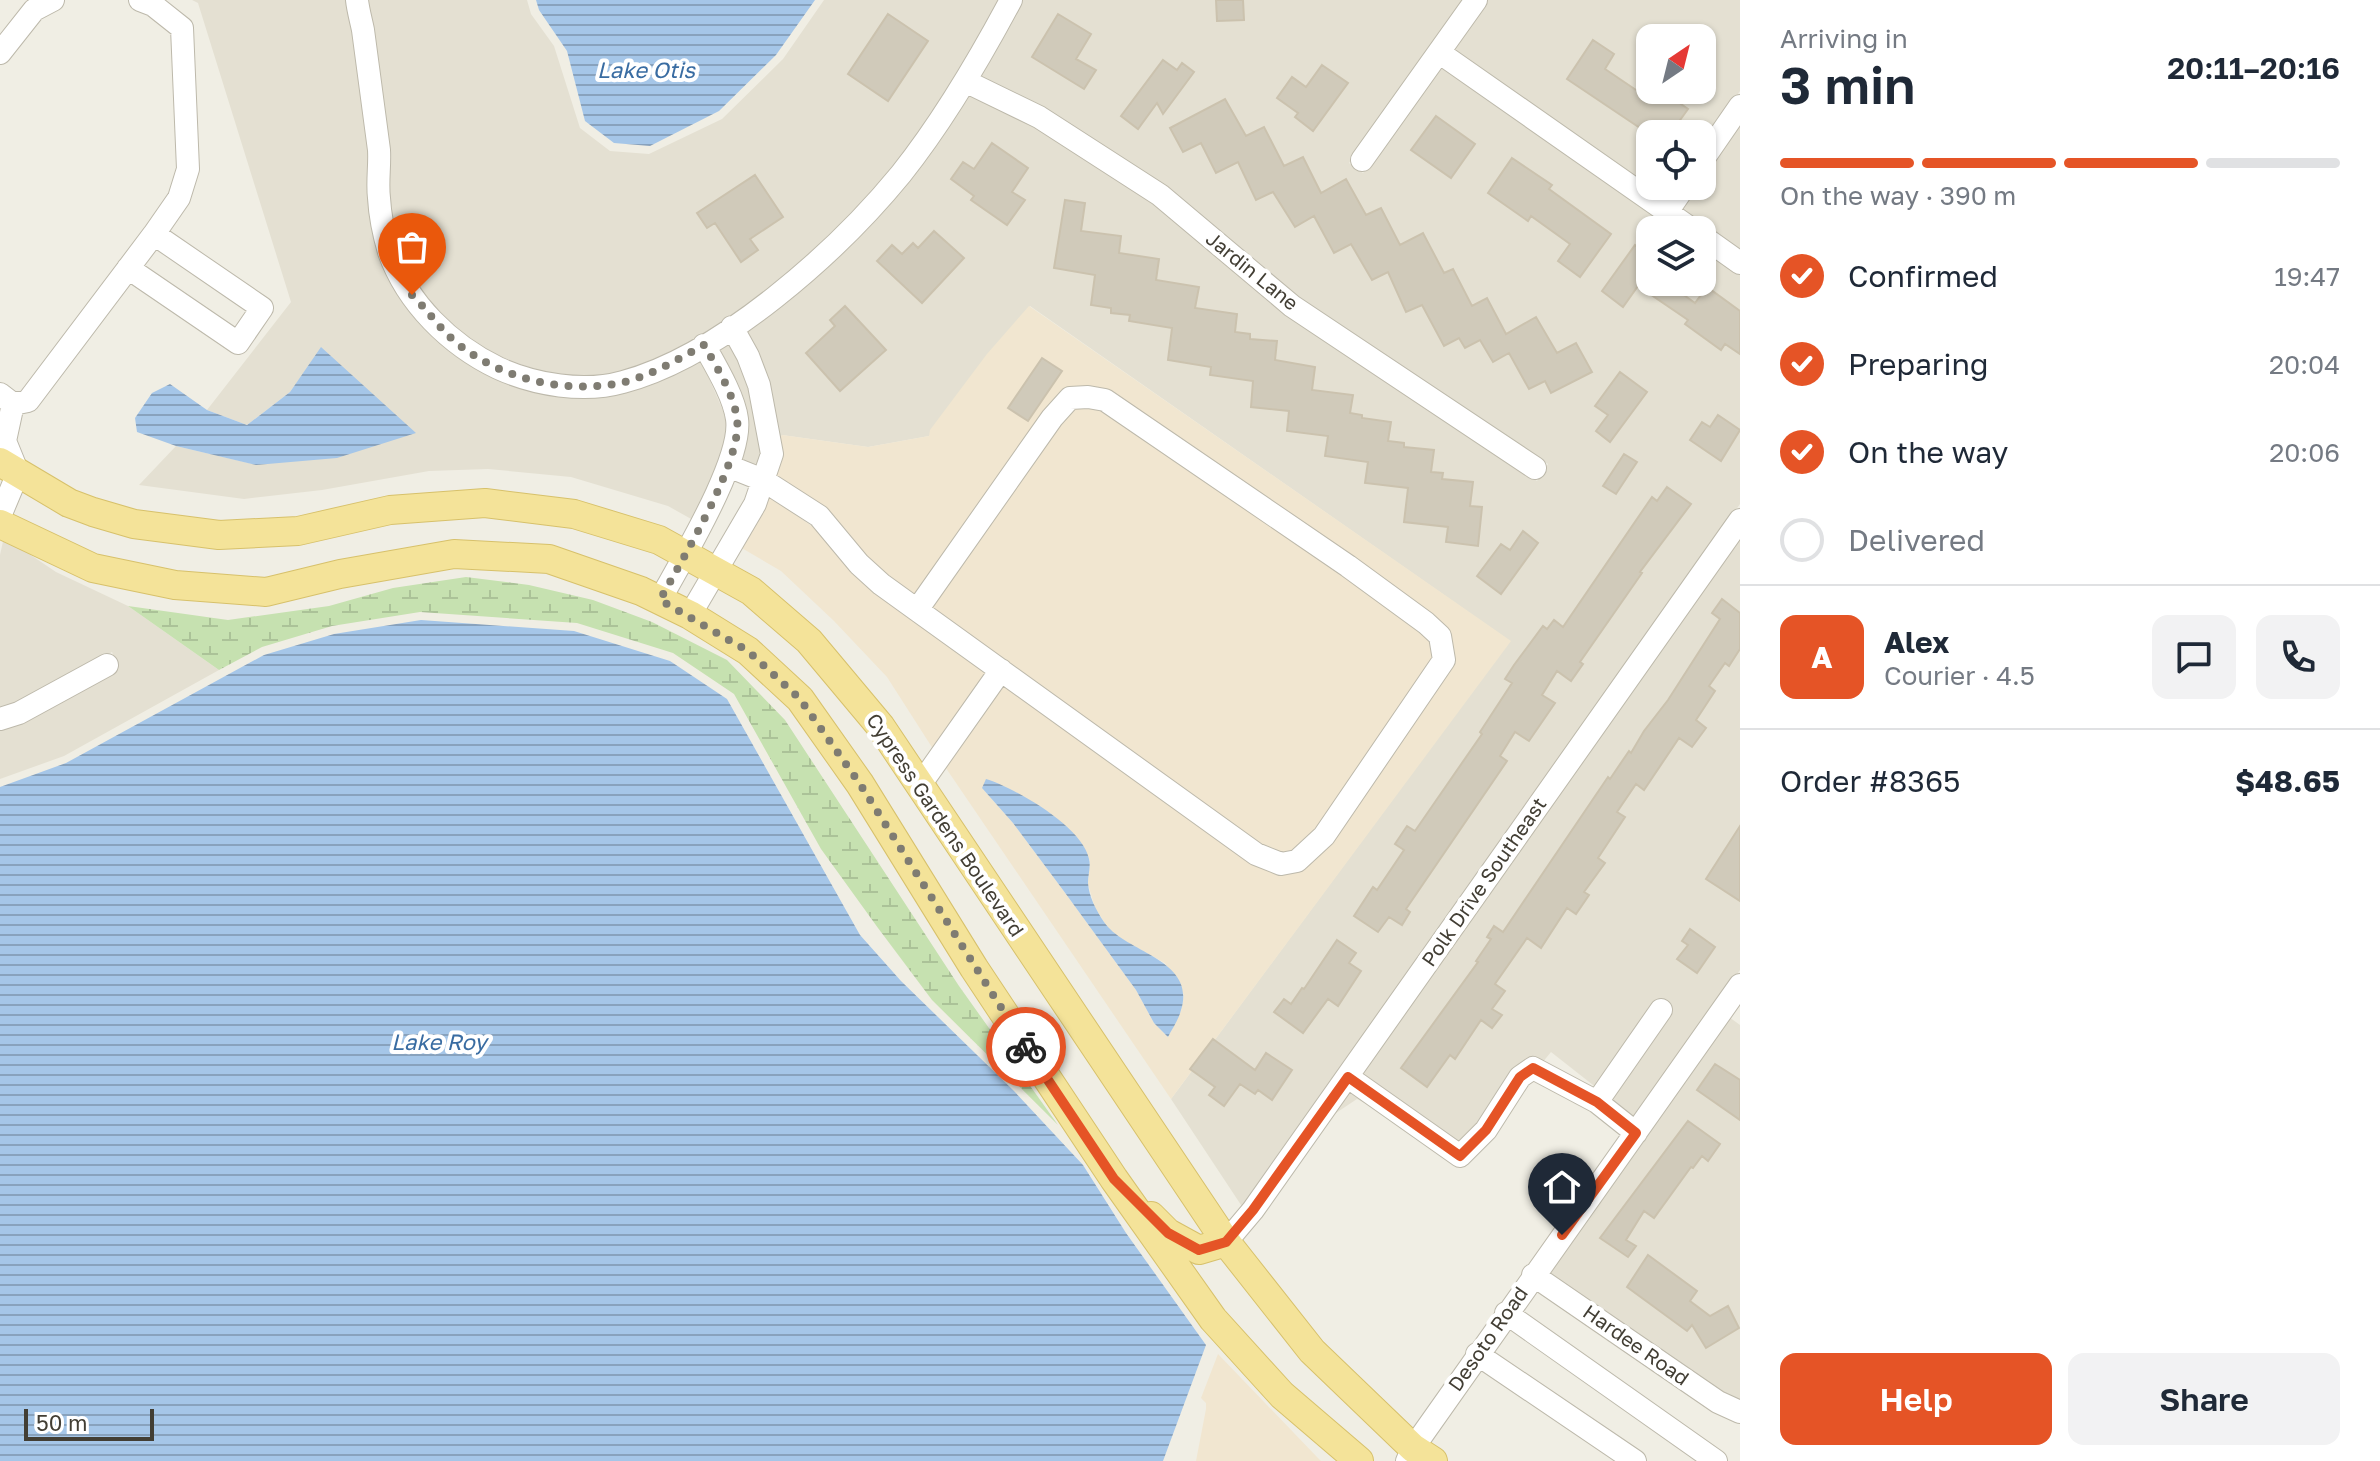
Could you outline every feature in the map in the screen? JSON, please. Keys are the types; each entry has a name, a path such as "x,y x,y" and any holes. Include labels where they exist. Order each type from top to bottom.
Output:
{"main road":[{"name":"Cypress Gardens Boulevard","path":"9,468 69,503 134,524 219,535 298,531 390,510 485,503 574,514 659,540 751,591 809,641 881,727 1226,1242 1312,1351 1417,1457"},
{"path":"0,524 93,568 175,585 266,592 340,574 454,554 549,559 660,600 748,651 800,699 860,784 974,968 1114,1179 1213,1319 1282,1395 1343,1455"},
{"path":"1114,1179 1168,1233 1199,1250 1226,1242"}],"street":[{"path":"0,53 34,10 53,0"},
{"path":"0,516 9,468 5,441 7,399 28,401 179,198 188,169 182,28 153,5 140,0"},
{"path":"357,0 379,154 378,197 385,235 390,254 412,295 438,327 481,360 550,384 577,386 622,382 667,365 704,345 775,298 850,232 901,173 965,81 1011,0"},
{"path":"1362,160 1476,0"},
{"path":"1440,53 1673,216"},
{"name":"Jardin Lane","path":"965,81 1039,117 1160,195 1292,306 1535,468"},
{"path":"1716,141 1740,106"},
{"path":"1667,212 1675,200"},
{"path":"128,268 238,343 262,308 154,234"},
{"path":"1716,246 1740,263"},
{"path":"690,615 755,504 772,454 759,385 732,327"},
{"path":"660,600 728,466 737,420 716,365 704,345"},
{"path":"728,466 763,480 819,516 859,564 881,584 917,610 1001,670 1256,854 1281,864 1297,861 1324,836 1444,660 1440,636 1426,623 1105,400 1088,397 1070,398 1052,418 917,610"},
{"name":"Polk Drive Southeast","path":"1226,1242 1253,1210 1348,1077 1740,520"},
{"path":"0,719 19,713 107,665"},
{"path":"920,785 1001,670"},
{"name":"Desoto Road","path":"1417,1457 1477,1354 1736,1000"},
{"path":"1597,1102 1661,1010"},
{"path":"1348,1077 1460,1156 1486,1130 1520,1077 1533,1068 1597,1102 1636,1133"},
{"name":"Hardee Road","path":"1533,1275 1718,1402 1740,1412"},
{"path":"1506,1313 1716,1461"},
{"path":"1477,1354 1635,1461"}],"shaded area":[{"path":"192,0 348,0 404,300 529,389 700,358 728,422 719,464 693,520 668,506 571,477 488,469 429,471 322,490 244,499 139,485 176,446 257,465 322,347 290,392 247,425 207,410 291,302 198,3"},
{"path":"367,0 527,0 531,14 554,46 580,128 610,151 649,154 722,119 783,59 824,0 1001,0 926,125 844,225 770,290 699,337 664,356 621,373 578,377 536,370 486,351 445,319 419,288 394,232"},
{"path":"1021,0 1466,0 1349,163 1363,173 1442,67 1656,216 1636,216 1636,296 1716,296 1716,258 1740,275 1740,504 1243,1208 1171,1099 1510,641 1030,306 929,436 868,447 782,435 778,440 768,374 750,376 750,399 762,454 758,467 739,460 716,348 781,305 968,93 1034,126 1154,203 1287,314 1537,481 1548,464 1298,298 979,76"},
{"path":"1487,0 1740,0 1740,91 1716,125 1716,120 1636,120 1636,178 1453,50"},
{"path":"1740,122 1740,250 1716,234 1716,216 1690,216 1680,209 1686,200 1716,200 1716,157"},
{"path":"1029,306 1511,641 1171,1099 887,677 781,571 740,547 768,495 1297,871 1449,633 1089,387 915,597 867,557 826,509 774,475 778,440 782,435 868,447 929,436 930,430 987,354","holes":["982,788 1090,860 1088,884 1095,908 1112,934 1165,963 1184,995 1181,1011 1168,1037 1154,1023 1136,990 1013,823"]},
{"path":"1073,407 1101,409 1342,574 1431,641 1434,658 1317,830 1293,852 1283,854 1261,845 930,607"},
{"path":"1740,535 1740,970 1720,999 1635,1118 1551,1052 1465,1157 1357,1099 1330,1117"},
{"path":"4,537 56,572 128,606 219,670 64,756 0,779 0,729 119,669 112,652 16,704 0,709 0,555"},
{"path":"1729,1017 1740,1025 1740,1401 1723,1393 1546,1271"},
{"path":"1218,1354 1321,1461 1196,1461 1206,1409 1206,1403 1201,1398"}],"green space":[{"path":"466,577 529,585 593,600 652,622 727,660 785,720 959,986 1058,1125 932,1000 821,849 734,694 673,653 577,623 420,612 332,626 262,647 219,670 128,606 228,620 329,606 393,588"}],"water":[{"name":"Lake Otis","path":"536,0 815,0 776,55 719,111 650,146 614,143 585,121 567,51 539,10"},
{"path":"321,347 416,433 337,458 256,465 176,446 137,432 135,418 152,393 170,384 207,410 247,425 290,392"},
{"name":"Lake Roy","path":"421,620 574,631 670,661 727,699 860,935 901,981 1014,1091 1083,1165 1126,1233 1206,1345 1163,1461 0,1461 0,787 66,763 264,655 334,634"},
{"path":"986,779 1046,810 1074,834 1089,859 1090,893 1104,922 1127,942 1156,958 1179,979 1183,993 1181,1010 1168,1037 1154,1023 1136,990 1013,823 982,788"}],"building":[{"path":"1216,0 1243,0 1244,20 1217,21"},
{"path":"888,14 928,41 888,101 848,74"},
{"path":"1058,14 1091,34 1076,59 1096,70 1084,89 1032,57"},
{"path":"1593,40 1614,54 1605,69 1636,90 1636,104 1681,104 1688,109 1680,120 1636,120 1636,125 1567,79"},
{"path":"1163,60 1177,70 1182,63 1194,72 1163,114 1157,103 1138,129 1121,116"},
{"path":"1322,65 1348,83 1313,131 1295,117 1298,113 1277,98 1292,77 1306,87"},
{"path":"1225,99 1246,136 1264,127 1284,166 1303,157 1321,193 1346,179 1366,215 1381,208 1400,245 1423,233 1444,273 1453,269 1472,306 1487,298 1506,334 1536,317 1557,353 1576,343 1592,372 1551,393 1545,381 1529,389 1509,353 1493,362 1480,340 1465,348 1459,338 1444,346 1422,305 1406,312 1388,272 1372,280 1351,244 1334,253 1314,216 1295,227 1273,192 1256,200 1238,162 1216,173 1201,143 1183,152 1170,128"},
{"path":"1436,116 1475,144 1451,178 1411,150"},
{"path":"992,143 1028,168 1012,192 1025,200 1007,225 971,200 974,196 951,179 963,162 974,169"},
{"path":"1512,158 1552,185 1549,189 1611,234 1580,277 1558,261 1570,244 1531,216 1528,221 1488,193"},
{"path":"755,175 783,217 750,239 758,250 741,262 715,223 707,228 697,213"},
{"path":"1065,200 1085,203 1081,231 1121,236 1119,253 1159,259 1156,280 1199,287 1195,308 1237,314 1235,332 1250,334 1250,339 1277,341 1275,360 1315,367 1312,390 1353,395 1350,413 1391,422 1388,441 1404,443 1404,447 1434,450 1431,472 1443,473 1442,479 1473,482 1470,506 1482,507 1478,546 1446,542 1448,527 1404,522 1408,488 1365,483 1368,462 1325,456 1328,436 1287,431 1289,411 1251,407 1253,381 1210,375 1211,367 1168,360 1172,328 1129,321 1130,315 1111,313 1111,308 1091,305 1095,275 1054,268"},
{"path":"934,231 964,258 922,303 877,261 892,245 902,254 913,243 918,248"},
{"path":"1636,246 1636,289 1623,307 1602,291"},
{"path":"1716,294 1740,311 1740,354 1725,344 1721,350 1685,324 1688,320 1653,296 1685,296 1695,303 1700,296 1716,296"},
{"path":"845,306 886,350 840,391 806,353 835,326 830,320"},
{"path":"1042,358 1062,371 1028,421 1008,408"},
{"path":"1620,372 1647,392 1610,442 1596,431 1608,415 1595,406"},
{"path":"1718,415 1740,430 1721,461 1690,440 1702,422 1710,427"},
{"path":"1624,454 1637,462 1616,494 1603,486"},
{"path":"1667,487 1691,504 1640,572 1580,662 1583,664 1571,681 1557,671 1542,695 1555,703 1529,741 1515,732 1500,756 1507,761 1406,909 1410,912 1402,925 1389,917 1378,932 1354,916 1373,887 1377,890 1404,850 1395,844 1407,826 1415,831 1482,734 1480,732 1512,683 1505,679 1514,665 1543,626 1547,629 1554,620 1563,627 1652,497 1657,501"},
{"path":"1523,531 1538,543 1501,594 1477,576 1501,544 1510,550"},
{"path":"1722,599 1740,613 1740,649 1729,666 1725,663 1709,686 1715,691 1696,720 1706,728 1692,747 1679,738 1644,790 1636,784 1617,812 1625,817 1598,858 1605,863 1584,892 1589,895 1576,914 1567,908 1541,948 1527,938 1495,984 1505,991 1492,1009 1502,1015 1492,1028 1481,1020 1455,1059 1450,1055 1427,1087 1401,1068 1478,962 1491,939 1487,937 1494,926 1503,932 1608,777 1610,779 1629,751 1631,753 1668,700 1720,619 1712,613"},
{"path":"1740,826 1740,901 1706,879"},
{"path":"1690,929 1715,947 1697,973 1677,959 1688,945 1682,941"},
{"path":"1337,940 1356,953 1349,963 1361,971 1338,1006 1328,999 1303,1033 1274,1012 1284,999 1291,1004"},
{"path":"1213,1039 1255,1070 1266,1053 1292,1070 1272,1100 1258,1090 1255,1094 1240,1084 1224,1106 1209,1095 1215,1087 1190,1069"},
{"path":"1715,1064 1740,1080 1740,1120 1697,1090"},
{"path":"1688,1121 1720,1144 1708,1161 1702,1156 1691,1167 1654,1218 1644,1211 1626,1240 1636,1246 1628,1257 1600,1238"},
{"path":"1648,1255 1697,1291 1690,1301 1710,1316 1728,1306 1739,1328 1706,1348 1692,1325 1687,1331 1627,1287"}],"way so far":[{"path":"412,295 438,327 481,360 550,384 577,386 622,382 667,365 704,345 716,365 737,420 728,466 721,484 660,600 748,651 800,699 860,784 1026,1047"}],"route":[{"path":"1026,1047 1114,1179 1168,1233 1199,1250 1226,1242 1253,1210 1348,1077 1460,1156 1486,1130 1520,1077 1533,1068 1597,1102 1636,1133 1562,1235"}]}
